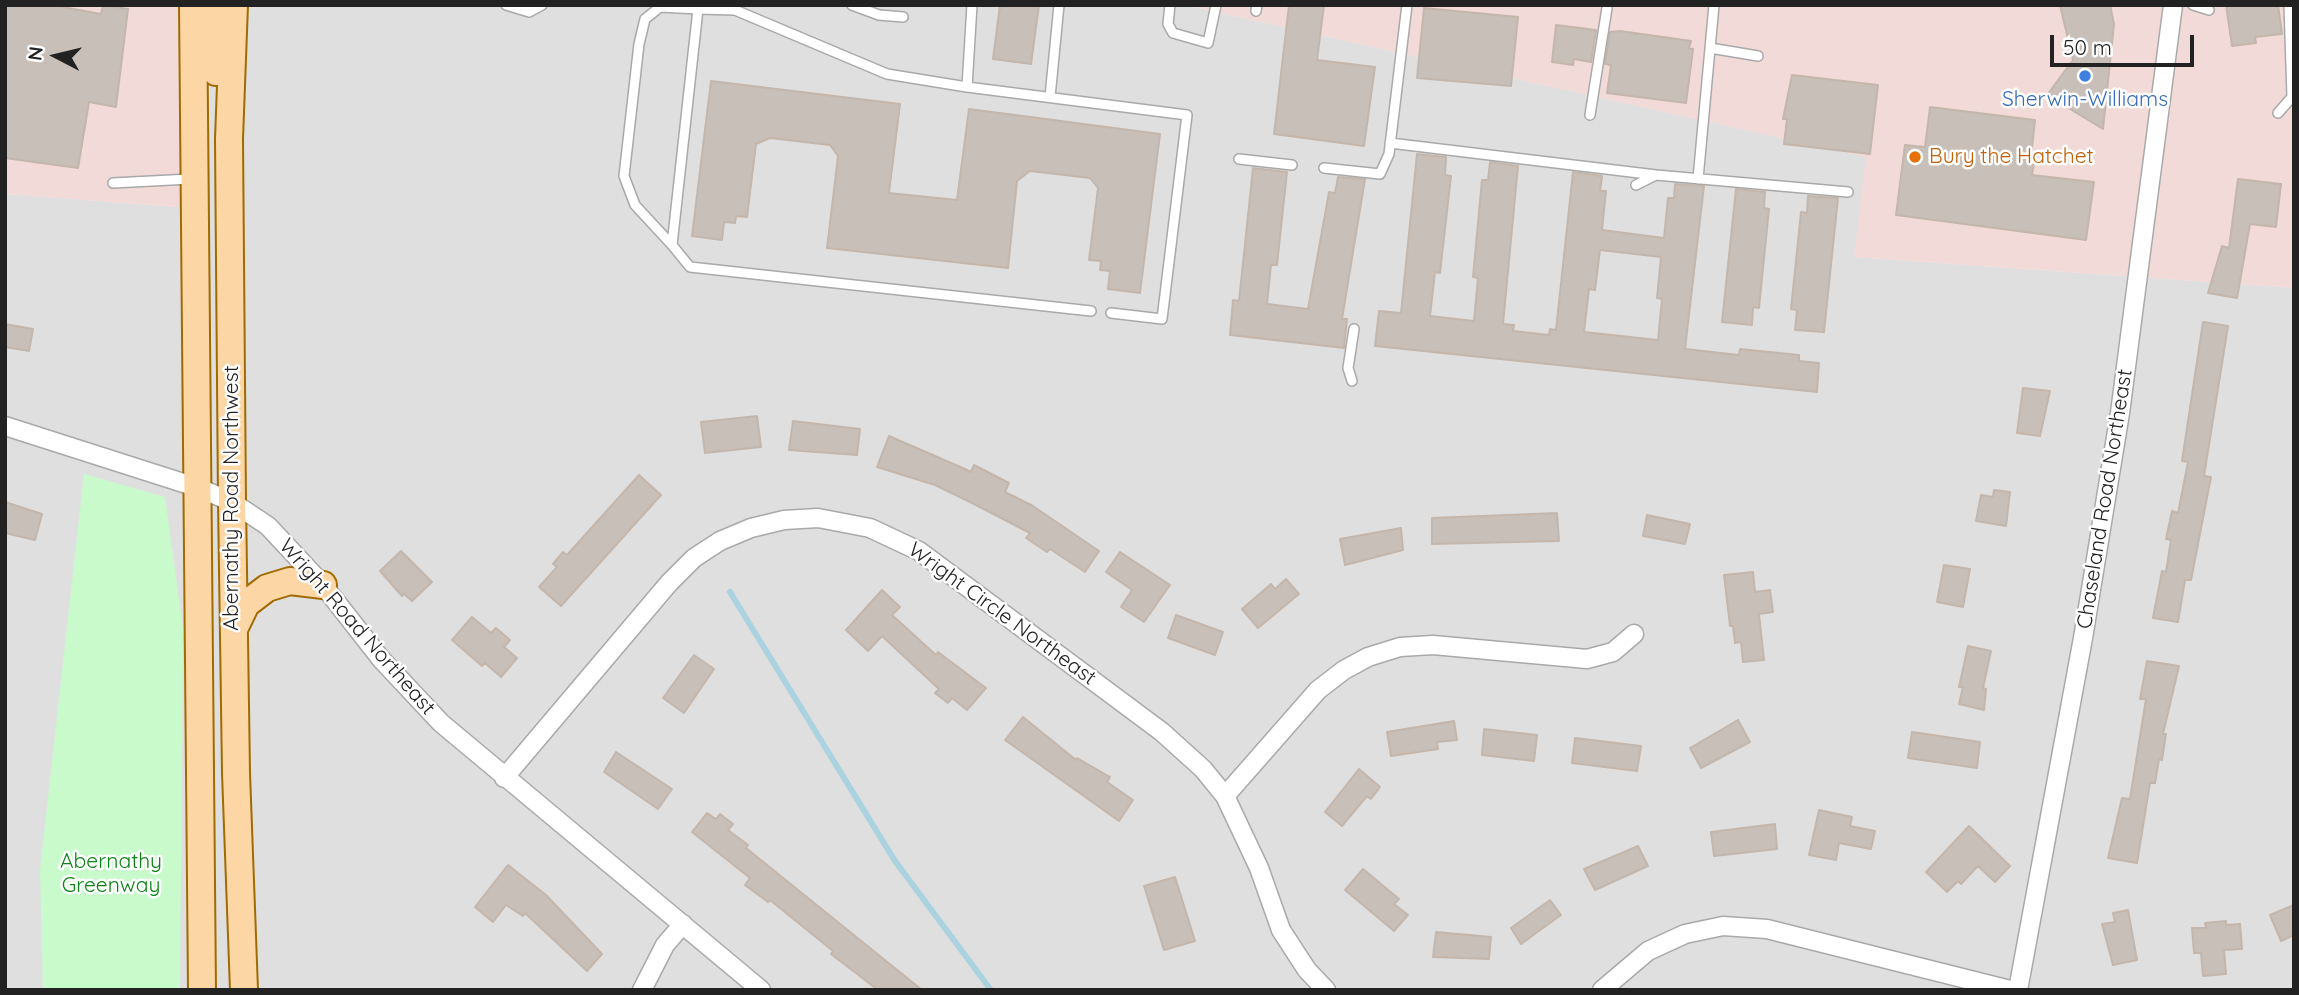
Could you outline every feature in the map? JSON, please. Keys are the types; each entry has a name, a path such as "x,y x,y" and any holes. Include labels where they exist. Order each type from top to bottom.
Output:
{"main road":[{"name":"Abernathy Road Northwest","path":"193,5 202,990"},
{"path":"215,5 216,79 229,139"},
{"name":"Abernathy Road Northwest","path":"234,5 229,139 233,630 244,990"},
{"path":"233,630 246,604 267,588 290,581 323,585"}],"street":[{"name":"Chaseland Road Northeast","path":"2018,990 2083,638 2120,413 2173,5"},
{"name":"Wright Road Northeast","path":"5,426 199,488 232,502 268,526 323,585 410,692 504,778 761,990"},
{"name":"Wright Circle Northeast","path":"504,778 669,583 694,558 720,541 751,528 784,520 818,518 870,528 919,551 1162,732 1203,769 1225,796 1259,868 1281,930 1307,970 1326,990"},
{"path":"1225,796 1318,690 1344,670 1368,657 1400,648 1433,645 1587,659 1613,652 1634,634"},
{"path":"642,990 664,945 682,924"},
{"path":"1602,990 1648,951 1685,934 1723,926 1767,929 2010,990"}],"lane":[{"path":"506,5 530,12 542,5"},
{"path":"852,5 879,15 903,17"},
{"path":"967,87 972,5"},
{"path":"1050,97 1059,5"},
{"path":"1170,5 1168,24 1172,33 1209,43 1216,5"},
{"path":"1324,168 1380,174 1390,143 1406,5"},
{"path":"1698,178 1714,5"},
{"path":"2193,5 2209,10"},
{"path":"2278,113 2292,97 2289,5"},
{"path":"1091,311 690,267 635,205 624,176 639,44 645,19 660,7 735,10 887,74 967,87 1187,114 1162,318 1111,313"},
{"path":"1590,116 1607,8"},
{"path":"672,245 698,9"},
{"path":"1710,48 1758,56"},
{"path":"1390,143 1656,175 1848,192"},
{"path":"1239,159 1293,165"},
{"path":"1636,185 1656,175"},
{"path":"113,183 196,178"},
{"path":"1352,381 1348,368 1354,329"}],"shaded area":[{"path":"5,5 205,5 205,209 5,194"},
{"path":"205,5 1185,5 1867,157 1855,257 2294,288 2294,990 5,990 5,194 205,209"},
{"path":"1185,5 2294,5 2294,288 1854,257 1866,157"}],"green space":[{"name":"Abernathy Greenway","path":"84,474 165,497 183,629 180,990 43,990 40,870"}],"building":[{"path":"5,5 52,5 101,14 103,5 128,9 116,107 89,102 78,168 5,158"},
{"path":"1000,5 1039,5 1031,64 993,59"},
{"path":"1289,5 1324,5 1317,60 1375,67 1364,146 1274,134"},
{"name":"Sherwin-Williams","path":"2060,5 2110,5 2114,24 2103,129 2047,95 2073,60"},
{"path":"2226,5 2278,5 2282,34 2255,37 2256,43 2232,46"},
{"path":"1424,8 1518,17 1511,86 1417,78"},
{"path":"1556,25 1596,30 1591,62 1574,59 1573,65 1552,62"},
{"path":"1610,32 1691,41 1689,48 1693,49 1686,103 1607,93 1611,65 1605,64"},
{"path":"1792,75 1878,85 1870,154 1784,144 1787,119 1783,119"},
{"path":"711,81 900,104 889,193 957,200 969,109 1160,134 1140,293 1108,289 1110,271 1100,270 1101,261 1089,260 1098,188 1090,178 1030,171 1017,181 1008,268 827,248 838,156 830,145 770,138 756,144 747,217 736,216 735,223 724,222 722,240 692,236"},
{"path":"1930,107 2035,120 2032,175 2094,182 2086,240 1896,215 1905,145 1925,147"},
{"path":"1417,154 1446,157 1445,175 1451,176 1440,273 1435,272 1430,316 1474,321 1478,278 1473,277 1482,180 1488,180 1490,162 1518,166 1503,324 1514,325 1513,331 1549,335 1550,329 1556,330 1573,172 1602,176 1600,191 1606,191 1602,230 1664,238 1668,198 1674,198 1675,184 1704,186 1685,349 1739,355 1740,349 1799,355 1799,361 1819,363 1817,392 1375,346 1379,311 1401,313","holes":["1600,250 1661,257 1657,298 1662,299 1658,340 1584,332 1589,289 1595,290"]},
{"path":"1253,168 1287,172 1277,265 1271,265 1267,304 1308,309 1329,192 1335,193 1338,177 1365,179 1342,319 1347,319 1344,348 1230,335 1233,300 1239,301"},
{"path":"2238,179 2281,184 2276,227 2250,224 2237,298 2208,293 2222,246 2229,248"},
{"path":"1736,189 1765,192 1764,208 1769,209 1759,308 1753,307 1752,325 1722,322"},
{"path":"1808,196 1838,198 1824,332 1795,330 1797,310 1791,309 1801,212 1807,213"},
{"path":"2203,322 2228,326 2204,476 2211,477 2191,580 2185,580 2178,622 2153,618 2162,571 2166,572 2171,540 2166,539 2172,511 2178,513 2188,462 2182,461"},
{"path":"5,324 33,329 29,351 5,347"},
{"path":"2023,388 2050,391 2040,436 2017,433"},
{"path":"757,416 761,447 705,453 701,422"},
{"path":"793,421 860,429 857,455 789,450"},
{"path":"889,436 971,472 974,465 1009,483 1005,492 1033,506 1099,551 1085,572 1050,549 1047,552 1026,538 1030,533 970,502 935,485 877,467"},
{"path":"639,475 661,495 561,606 539,587 557,567 553,564 563,552 567,555"},
{"path":"1994,490 2010,492 2006,526 1976,521 1981,495 1993,497"},
{"path":"5,502 42,514 35,540 5,533"},
{"path":"1557,513 1559,541 1432,544 1432,518"},
{"path":"1647,515 1690,524 1685,544 1643,536"},
{"path":"1401,528 1403,550 1345,565 1340,539"},
{"path":"401,551 432,582 412,601 404,594 402,596 380,571"},
{"path":"1120,552 1170,585 1144,622 1121,607 1132,590 1106,572"},
{"path":"1944,565 1970,569 1963,607 1937,602"},
{"path":"1753,572 1755,592 1770,590 1773,612 1759,614 1764,660 1743,662 1741,642 1735,643 1733,626 1730,626 1724,575"},
{"path":"1286,579 1299,594 1258,628 1242,609 1271,584 1275,589"},
{"path":"882,590 900,607 892,615 936,655 938,652 986,688 967,710 952,698 948,703 935,693 939,689 882,636 868,651 846,630"},
{"path":"1176,615 1223,632 1215,655 1168,638"},
{"path":"472,617 491,633 496,628 510,640 504,647 517,658 501,677 485,663 482,666 452,640"},
{"path":"1968,646 1991,651 1983,688 1986,689 1984,710 1959,704 1963,687 1959,687"},
{"path":"694,655 714,669 684,713 663,698"},
{"path":"2147,661 2179,666 2163,734 2166,734 2162,760 2159,759 2155,783 2150,783 2137,863 2108,858 2122,798 2130,799 2146,699 2140,699"},
{"path":"1023,717 1076,760 1077,758 1110,777 1107,782 1133,800 1119,821 1005,740"},
{"path":"1738,720 1750,742 1701,768 1690,748"},
{"path":"1454,721 1457,740 1437,742 1438,749 1391,756 1387,732"},
{"path":"1484,729 1537,735 1534,761 1482,755"},
{"path":"1912,732 1980,742 1977,768 1908,758"},
{"path":"1575,738 1641,746 1637,771 1572,763"},
{"path":"616,752 672,789 658,809 604,772"},
{"path":"1359,769 1380,787 1371,799 1367,796 1342,826 1325,812"},
{"path":"1819,810 1852,817 1850,826 1875,831 1871,849 1839,843 1836,860 1809,855"},
{"path":"707,813 716,819 720,814 733,824 728,830 748,845 746,848 922,990 878,990 831,954 833,951 770,900 768,902 745,885 750,878 692,832"},
{"path":"1775,824 1777,849 1714,856 1711,832"},
{"path":"1969,826 2010,866 1995,882 1978,866 1961,884 1958,881 1947,892 1926,872"},
{"path":"1638,846 1648,866 1595,890 1584,869"},
{"path":"508,865 546,895 602,954 587,971 525,913 523,916 506,905 493,922 475,907"},
{"path":"1363,869 1399,899 1394,904 1408,915 1394,931 1345,890"},
{"path":"1175,877 1195,941 1164,950 1144,886"},
{"path":"1550,900 1561,915 1521,944 1511,928"},
{"path":"2294,905 2294,935 2281,941 2270,915"},
{"path":"2128,910 2137,960 2113,965 2102,924 2115,922 2113,913"},
{"path":"2226,921 2226,925 2240,924 2242,949 2224,950 2226,974 2203,976 2201,953 2194,953 2192,928 2206,928 2205,923"},
{"path":"1436,932 1491,937 1489,959 1433,957"}],"waterway":[{"path":"730,592 895,861 991,990"}],"place":[{"name":"Sherwin-Williams","path":"2085,76"},
{"name":"Bury the Hatchet","path":"1915,157"}]}
